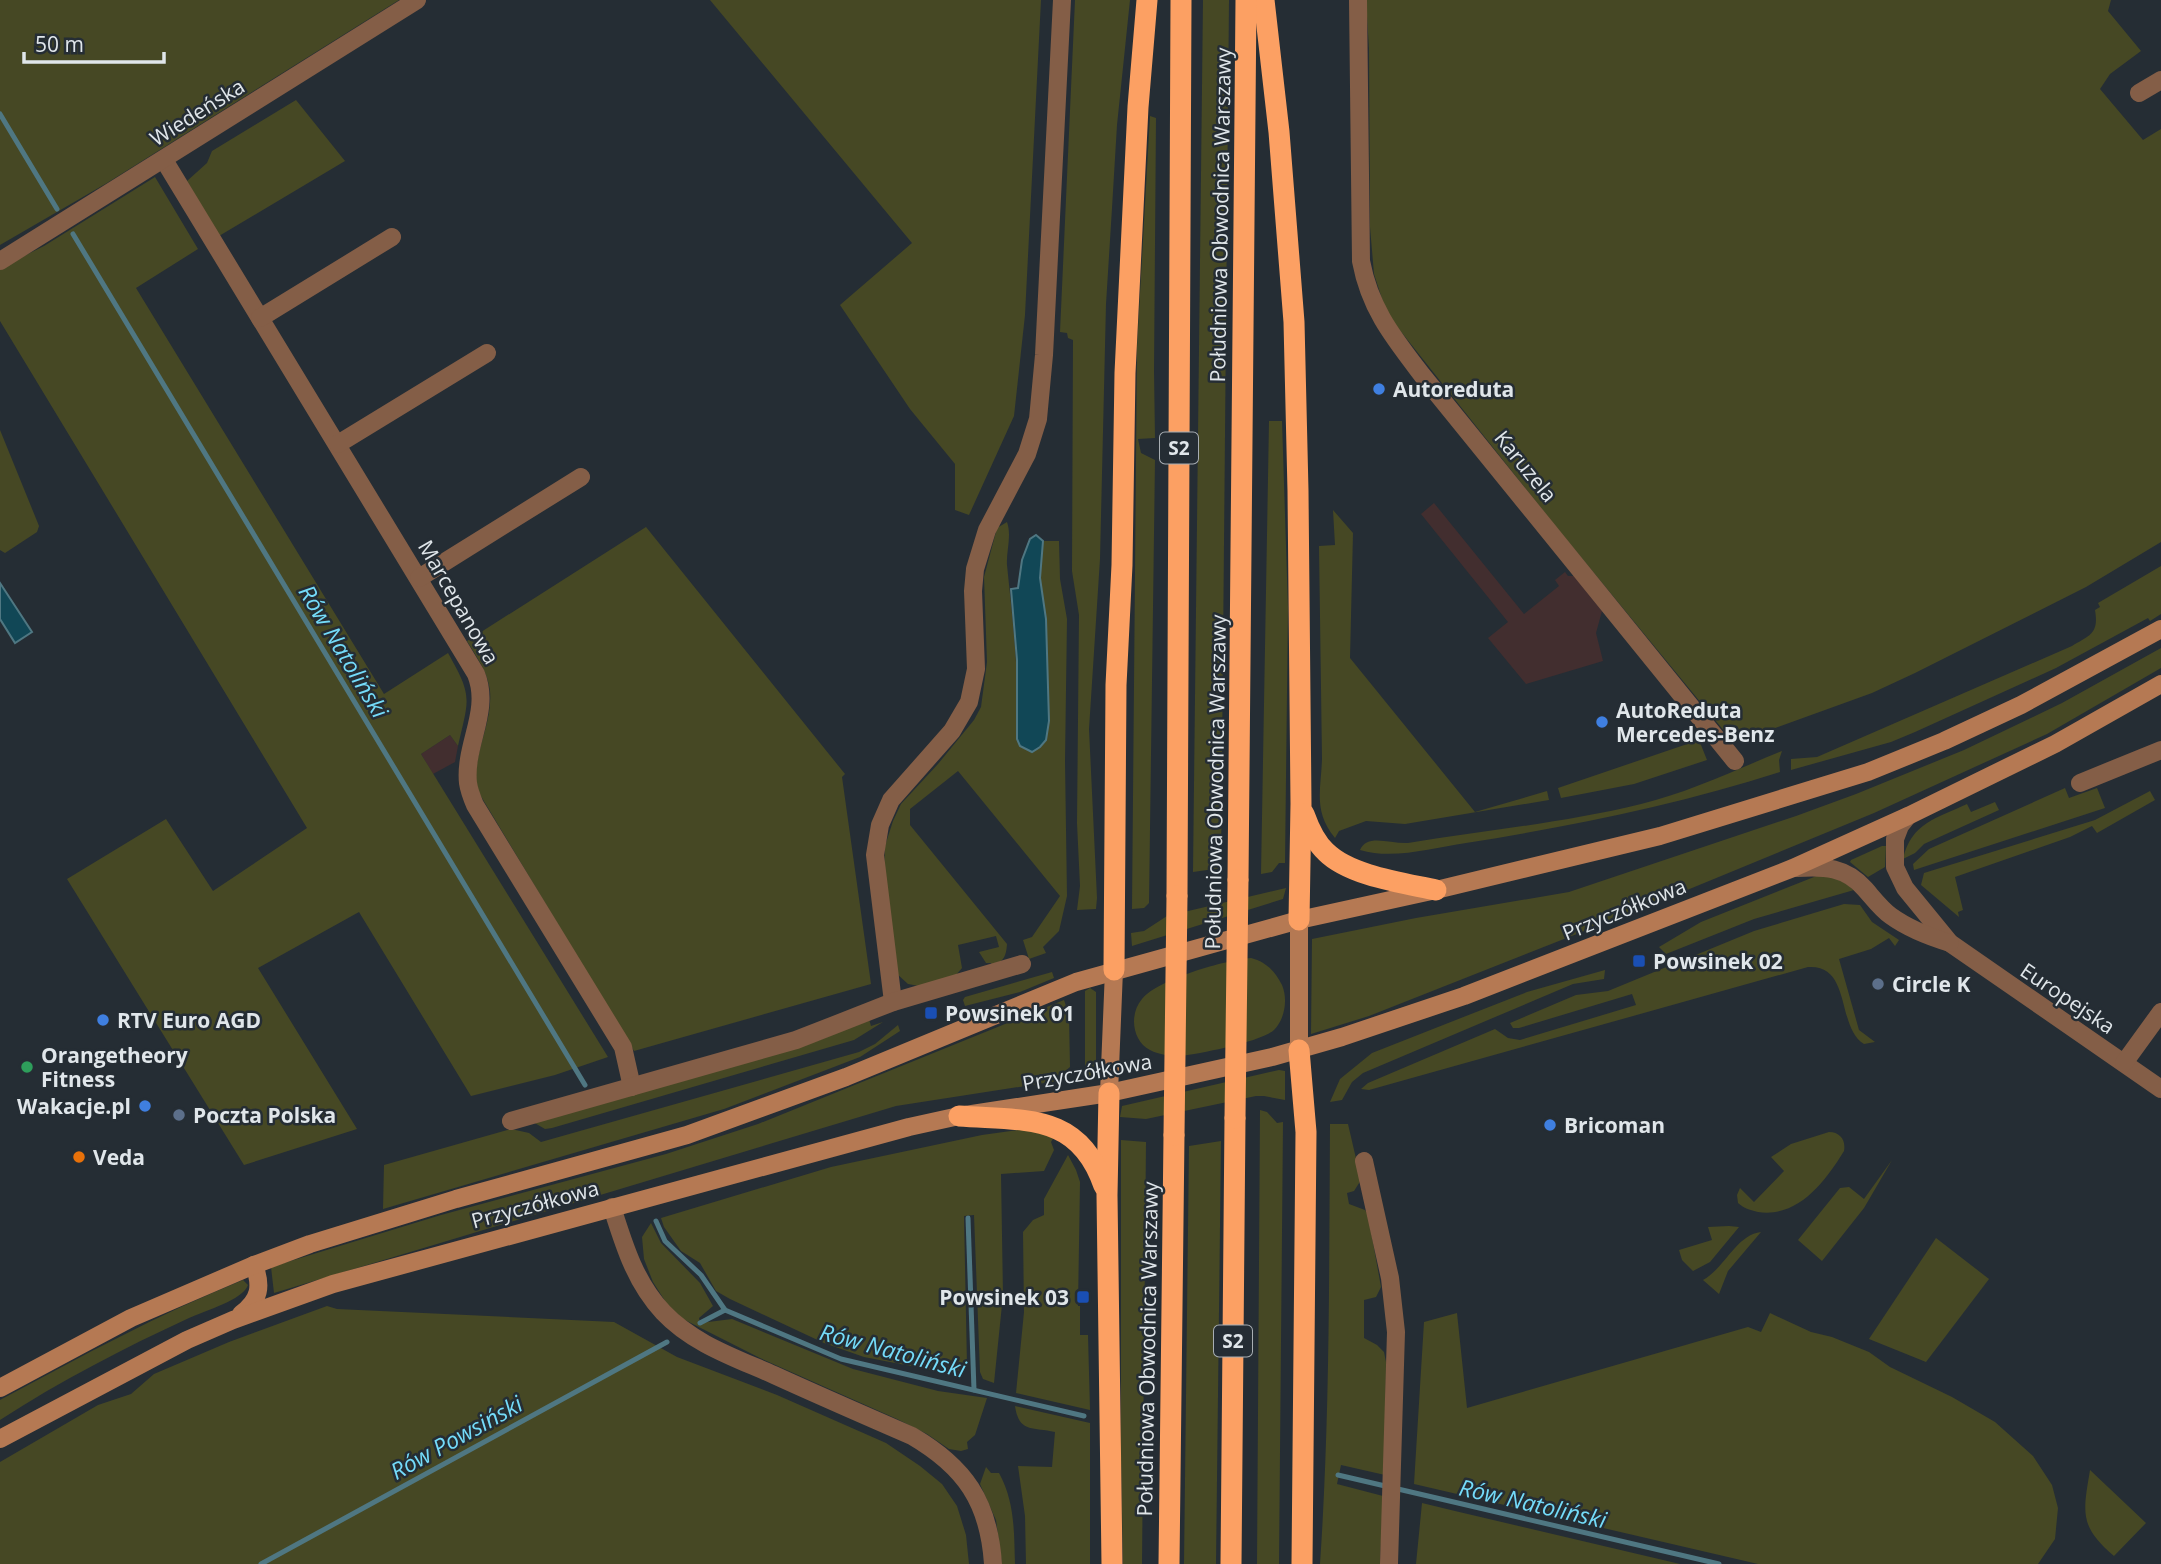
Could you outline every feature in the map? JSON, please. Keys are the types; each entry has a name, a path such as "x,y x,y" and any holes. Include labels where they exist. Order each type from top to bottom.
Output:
{"highway":[{"path":"1114,970 1116,685 1122,565 1125,373 1138,107 1147,0"},
{"name":"Południowa Obwodnica Warszawy","path":"1169,1564 1177,896 1181,0"},
{"name":"Południowa Obwodnica Warszawy","path":"1231,1564 1246,0"},
{"path":"1264,0 1279,132 1294,323 1301,804 1299,920"},
{"path":"1301,804 1318,844 1341,863 1355,870 1436,890"},
{"path":"1300,1050 1306,1132 1302,1564"},
{"path":"1109,1093 1107,1195 1112,1564"},
{"path":"959,1116 1034,1122 1066,1132 1087,1151 1099,1171 1107,1195"}],"main road":[{"name":"Przyczółkowa","path":"0,1388 131,1318 254,1265 310,1244 456,1199 623,1154 744,1116 1076,982 1299,920 1660,836 1868,772 2021,705 2161,629"},
{"name":"Przyczółkowa","path":"0,1439 135,1366 233,1321 333,1284 909,1127 959,1116 1109,1093 1300,1050 1464,996 1793,868 1908,817 2055,744 2161,684"},
{"path":"1299,920 1300,1050"},
{"path":"1109,1093 1114,970"},
{"path":"233,1321 256,1300 260,1286 254,1265"}],"street":[{"name":"Wiedeńska","path":"0,261 417,0"},
{"path":"893,1002 876,871 876,839 884,812 891,800 953,732 969,702 975,668 975,569 987,530 1027,454 1038,419 1044,355 1062,0"},
{"name":"Karuzela","path":"1358,0 1361,261 1366,285 1376,311 1385,327 1422,374 1735,761"},
{"path":"2140,93 2161,80"},
{"name":"Marcepanowa","path":"164,160 477,674 482,687 482,704 468,764 468,785 475,805 623,1047 632,1087"},
{"path":"260,318 392,237"},
{"path":"338,444 487,353"},
{"path":"419,578 581,477"},
{"path":"2080,783 2161,750"},
{"name":"Europejska","path":"1908,817 1900,826 1895,839 1895,867 1905,888 1950,943 2161,1089"},
{"name":"Europejska","path":"1793,868 1815,866 1844,871 1864,887 1890,915 1933,938 1950,943"},
{"path":"511,1121 796,1040 893,1002 1022,964"},
{"path":"2124,1063 2161,1012"},
{"path":"1364,1161 1390,1278 1396,1332 1390,1564"},
{"path":"612,1207 626,1252 637,1275 653,1300 679,1328 712,1348 912,1436 950,1462 962,1474 981,1507 990,1534 993,1564"}],"shaded area":[{"path":"1434,503 1524,614 1559,586 1555,580 1565,572 1568,576 1574,576 1602,611 1596,633 1603,661 1526,684 1488,638 1508,622 1421,514"},
{"path":"450,735 458,746 455,762 433,774 421,754"}],"green space":[{"path":"0,0 399,0 107,183 0,245"},
{"path":"710,0 1041,0 1025,315 1014,416 969,515 955,510 955,464 910,409 840,305 912,243"},
{"path":"1075,0 1130,0 1117,125 1106,304 1100,559 1089,729 1097,898 1096,909 1077,910 1080,886 1077,823 1079,615 1072,571 1073,340 1068,338 1067,333 1060,332"},
{"path":"1203,0 1229,0 1221,868 1193,872"},
{"path":"1366,0 2111,0 2108,11 2141,51 2110,74 2100,89 2143,140 2161,129 2161,542 2086,587 1915,673 1872,693 1734,743 1557,528 1387,314 1374,274 1370,227 1369,49"},
{"path":"296,100 345,161 219,236 187,181 207,163 212,151"},
{"path":"1150,116 1156,118 1155,438 1138,439 1141,453 1155,460 1149,903 1144,908 1132,909 1137,347"},
{"path":"155,177 198,249 136,288 384,694 448,653 462,679 466,698 465,717 458,746 450,735 421,754 608,1057 555,1075 471,1096 359,912 258,968 357,1129 244,1165 67,879 166,819 213,891 307,828 0,321 0,270"},
{"path":"1269,421 1282,421 1288,608 1285,863 1279,863 1272,872 1261,874"},
{"path":"0,430 39,526 37,532 5,553 0,550"},
{"path":"1333,510 1353,533 1350,658 1475,812 1547,791 1549,800 1405,824 1366,821 1339,831 1335,838 1324,819 1320,800 1322,759 1319,546 1335,545"},
{"path":"1007,522 1007,565 1017,674 1017,739 1046,619 1040,578 1043,541 1059,541 1060,579 1067,619 1067,896 1059,931 1043,947 1046,953 1029,959 1023,940 1032,937 1060,896 958,771 910,809 910,825 1007,944 1006,952 1002,960 992,966 991,963 986,963 979,952 999,947 996,936 958,945 962,968 956,975 919,986 908,984 896,973 884,874 885,846 901,804 938,764 974,720 981,707 987,662 984,577 997,528"},
{"path":"646,527 845,774 842,777 871,984 634,1051 476,788 477,764 489,715 490,691 484,671 467,641"},
{"path":"2161,566 2161,614 2150,621 2148,618 2056,668 1891,742 1791,770 1791,759 1817,757 2072,646 2092,633 2096,624 2095,610 2100,607 2098,603"},
{"path":"2161,648 2161,668 2047,734 1874,813 1369,1016 1311,1034 1312,939 1569,892 1796,816 1964,750 2062,703"},
{"path":"1699,740 1707,760 1634,784 1561,798 1558,788"},
{"path":"1782,751 1779,760 1780,772 1624,814 1413,852 1386,854 1360,850 1363,845 1374,841 1408,843 1612,811 1695,787"},
{"path":"2065,788 2069,798 2097,788 2105,808 1914,870 1913,864 1929,849"},
{"path":"2150,791 2155,800 2097,833 2092,826 2070,837 1955,877 1963,910 1958,912 1959,917 1921,885 1924,873 2095,820"},
{"path":"1995,802 1999,810 1924,844 1903,859 1912,837 1927,823 1967,804 1971,812"},
{"path":"1886,846 1885,867 1868,877 1850,862 1851,860"},
{"path":"1819,875 1838,879 1854,890 1754,919 1666,954 1659,947 1701,922"},
{"path":"1286,888 1283,899 1132,946 1131,933 1144,931 1167,916"},
{"path":"1844,904 1860,905 1872,922 1899,940 1895,946 1889,938 1871,949 1839,959 1859,1030 1875,1042 1864,1044 1855,1036 1838,986 1831,975 1822,969 1808,967 1369,1090 1361,1089 1368,1083 1495,1029 1508,1038 1520,1040 1636,1005 1632,994 1519,1028 1513,1028 1510,1023 1576,995 1608,991 1754,931"},
{"path":"1251,958 1273,971 1284,991 1283,1015 1274,1030 1244,1043 1181,1056 1154,1052 1139,1040 1134,1027 1135,1012 1142,999 1150,992 1162,984 1193,972"},
{"path":"1605,970 1604,979 1573,984 1363,1073 1352,1082 1342,1100 1330,1102 1340,1079 1372,1053 1527,992"},
{"path":"1052,972 1054,978 1020,992 965,1006 965,997"},
{"path":"1090,988 1096,992 1096,1077 1085,1078 1085,991"},
{"path":"1064,1000 1069,1015 1070,1067 1064,1072 1064,1080 896,1106 274,1293 271,1267 441,1215 666,1154 758,1124"},
{"path":"869,1019 871,1026 883,1022 854,1040 552,1128 545,1129 533,1122 820,1040"},
{"path":"898,1025 900,1031 860,1057 724,1109 383,1209 384,1165 511,1129 529,1133 541,1142 859,1052 875,1044"},
{"path":"1279,1070 1285,1071 1285,1100 1256,1096 1146,1119 1120,1117 1122,1106"},
{"path":"1260,1110 1267,1112 1277,1123 1283,1122 1279,1564 1257,1564"},
{"path":"1330,1124 1348,1124 1361,1180 1354,1191 1347,1193 1349,1204 1365,1210 1368,1215 1381,1287 1376,1297 1364,1300 1364,1338 1384,1352 1386,1362 1385,1475 1341,1465 1337,1484 1383,1496 1380,1564 1320,1564 1327,1399"},
{"path":"1026,1129 1054,1137 1051,1142 1054,1150 1044,1171 1001,1174 1003,1295 994,1383 983,1379 980,1372 974,1215 964,1216 967,1366 962,1376 864,1357 824,1343 730,1299 716,1291 700,1263 681,1251 661,1218 831,1167 982,1135"},
{"path":"1829,1132 1841,1137 1844,1151 1819,1186 1798,1204 1772,1212 1758,1212 1738,1203 1740,1188 1754,1202 1784,1171 1771,1157 1791,1144"},
{"path":"1121,1140 1146,1142 1142,1564 1123,1564"},
{"path":"1221,1141 1216,1564 1184,1564 1189,1146"},
{"path":"1068,1155 1080,1182 1078,1306 1080,1335 1088,1335 1090,1410 1016,1393 1024,1312 1023,1232 1033,1220 1044,1215 1044,1199"},
{"path":"1892,1160 1864,1208 1822,1261 1798,1240 1840,1188 1849,1187 1864,1199"},
{"path":"651,1223 661,1243 700,1283 713,1306 699,1318 700,1323 732,1319 853,1369 938,1391 987,1398 975,1435 967,1442 968,1449 949,1449 897,1419 760,1358 683,1319 667,1304 653,1282 644,1259 642,1237"},
{"path":"1708,1227 1739,1227 1710,1262 1693,1271 1682,1260 1679,1250 1712,1240"},
{"path":"1761,1232 1728,1271 1719,1294 1703,1280 1718,1268 1744,1239"},
{"path":"1936,1238 1989,1279 1926,1362 1869,1339"},
{"path":"243,1280 248,1285 239,1296 116,1353 0,1420 0,1400 150,1322"},
{"path":"327,1306 337,1309 614,1322 677,1357 777,1395 886,1443 920,1466 942,1484 957,1506 966,1535 969,1564 0,1564 0,1462 98,1405 131,1394 154,1374 229,1342"},
{"path":"1457,1313 1467,1408 1748,1327 1761,1332 1770,1313 1811,1332 1832,1337 1869,1352 1890,1367 1952,1397 1995,1422 2033,1456 2052,1485 2058,1508 2055,1539 2038,1564 1758,1564 1414,1484 1424,1322"},
{"path":"1015,1406 1090,1423 1090,1564 1026,1564 1025,1516 1018,1466 1052,1467 1055,1432 1023,1425"},
{"path":"986,1467 991,1473 999,1473 1008,1495 1013,1517 1015,1564 1002,1564 996,1520 980,1484"},
{"path":"2090,1470 2146,1523 2114,1556 2094,1536 2086,1518"},
{"path":"1422,1503 1455,1511 1680,1564 1416,1564"}],"water":[{"path":"1036,535 1043,541 1040,578 1046,619 1049,721 1046,740 1032,752 1020,746 1017,739 1017,660 1011,589 1018,588 1022,560 1030,539"},
{"path":"0,583 32,632 15,643 0,619"}],"waterway":[{"name":"Rów Natoliński","path":"0,114 57,209"},
{"name":"Rów Natoliński","path":"73,234 585,1085"},
{"path":"968,1218 974,1390"},
{"name":"Rów Natoliński","path":"656,1221 665,1241 701,1275 725,1310 841,1359 1084,1416"},
{"path":"700,1323 725,1310"},
{"name":"Rów Powsiński","path":"261,1564 667,1342"},
{"name":"Rów Natoliński","path":"1338,1475 1719,1564"}],"place":[{"name":"Autoreduta","path":"1379,389"},
{"name":"AutoReduta Mercedes-Benz","path":"1602,722"},
{"name":"Powsinek 02","path":"1639,961"},
{"name":"Circle K","path":"1878,984"},
{"name":"Powsinek 01","path":"931,1013"},
{"name":"RTV Euro AGD","path":"103,1020"},
{"name":"Orangetheory Fitness","path":"27,1067"},
{"name":"Wakacje.pl","path":"145,1106"},
{"name":"Poczta Polska","path":"179,1115"},
{"name":"Bricoman","path":"1550,1125"},
{"name":"Veda","path":"79,1157"},
{"name":"Powsinek 03","path":"1083,1297"}]}
